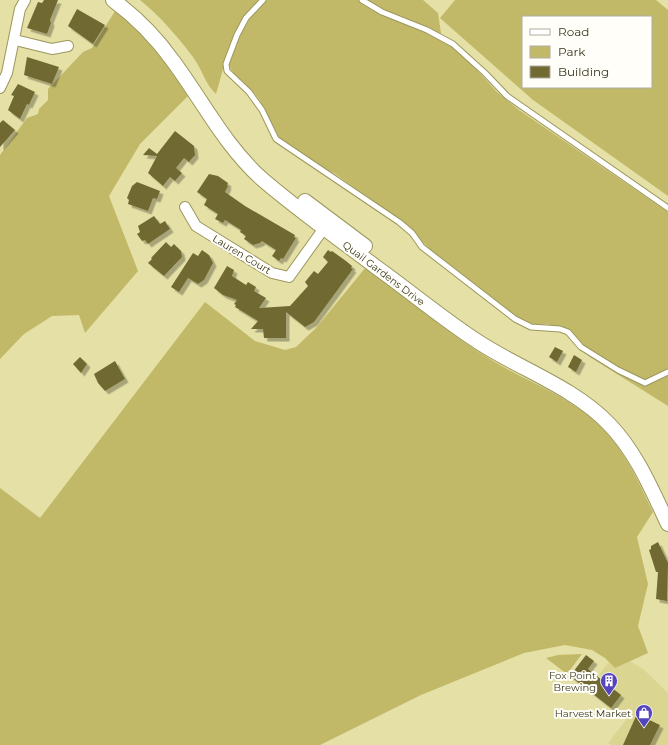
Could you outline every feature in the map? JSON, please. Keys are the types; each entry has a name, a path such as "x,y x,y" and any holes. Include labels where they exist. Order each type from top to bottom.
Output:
{"main road":[{"name":"Quail Gardens Drive","path":"113,0 138,20 156,39 173,60 232,146 250,167 477,331 573,385 599,403 632,438 668,502"},
{"name":"Quail Gardens Drive","path":"127,0 148,18 172,46 250,154 272,176 327,224 478,342 567,391 594,410 608,423 630,449 667,521"}],"street":[{"path":"0,88 7,74 20,9 25,0"},
{"path":"15,40 52,49 68,46"},
{"name":"Lauren Court","path":"185,207 196,226 272,273 289,277 327,224"}],"lane":[{"path":"262,0 246,18 237,35 226,64 227,71 249,92 262,110 276,139 399,222 412,233 422,247 515,319 531,327 560,329 568,332 581,347 618,370 646,383 668,372"},
{"path":"362,0 382,12 427,30 453,44 507,96 668,208"}],"shaded area":[{"path":"623,657 643,669 668,693 668,745 611,745 608,743 626,720 596,697 607,681 599,675 609,662 615,667"}],"green space":[{"path":"140,0 260,0 250,9 236,31 216,94 209,86 193,57 181,42 161,19"},
{"path":"267,0 423,0 438,13 442,40 463,55 497,92 519,110 668,212 668,406 590,357 569,332 547,324 536,325 518,318 435,255 406,224 334,173 319,166 292,148 278,136 259,99 234,74 229,65 239,38 248,21"},
{"path":"455,0 656,0 668,10 668,196 533,100 440,18"},
{"path":"115,11 146,39 164,61 188,96 140,144 109,196 138,271 85,333 79,315 52,316 24,334 0,359 0,155 27,118 38,114 39,109 48,100 48,89 83,52 92,48"},
{"path":"366,267 476,351 575,406 599,425 624,455 653,512 637,537 648,584 638,626 648,653 615,668 605,658 592,650 565,645 524,653 421,695 320,745 0,745 0,488 40,518 205,302 255,341 285,350 296,347 316,328"},
{"path":"582,654 567,674 546,658 558,655"}],"building":[{"path":"44,0 58,0 50,20 51,23 47,34 27,28 38,2 42,3"},
{"path":"77,9 105,25 93,44 68,26"},
{"path":"27,57 59,67 52,84 24,75"},
{"path":"18,84 35,92 20,119 8,110 14,96 11,95"},
{"path":"3,120 15,130 0,147 0,123"},
{"path":"175,131 194,146 195,155 189,162 184,158 176,168 182,173 175,181 170,177 163,186 148,173 157,156 143,155 149,148 157,154"},
{"path":"209,174 218,176 228,183 225,192 245,206 295,235 294,237 296,238 283,259 281,258 279,261 272,256 276,250 262,241 253,245 244,239 246,236 240,232 241,230 225,220 223,223 215,219 218,214 204,205 207,199 197,192"},
{"path":"137,182 160,191 157,199 153,198 148,211 128,204 129,200 127,198 132,186"},
{"path":"154,216 160,224 165,221 170,229 148,244 145,240 142,241 137,234 140,232 138,226"},
{"path":"166,242 171,247 174,244 181,251 182,257 164,276 148,263"},
{"path":"202,250 209,255 213,263 204,280 198,284 188,278 179,292 171,287 193,253 198,256"},
{"path":"328,250 331,252 332,251 346,261 352,266 351,268 353,269 314,322 305,327 286,312 286,338 264,338 263,329 251,329 258,321 235,307 236,305 234,304 237,300 223,295 214,288 227,266 234,270 232,276 246,285 248,282 256,287 254,291 266,298 259,308 290,306 308,286 305,282 314,271 318,274 328,262 323,257"},
{"path":"555,347 563,351 557,362 549,357"},
{"path":"574,355 582,360 576,372 568,367"},
{"path":"80,357 87,364 81,373 73,364"},
{"path":"115,361 125,379 105,391 98,383 94,374"},
{"path":"658,542 668,563 667,601 656,599 658,572 656,572 649,550 651,549 651,546"},
{"path":"586,655 594,661 588,669 621,695 611,708 570,676"},
{"name":"Harvest Market","path":"637,714 660,725 650,745 623,745"}],"place":[{"name":"Fox Point Brewing","path":"609,696"},
{"name":"Harvest Market","path":"644,728"}]}
